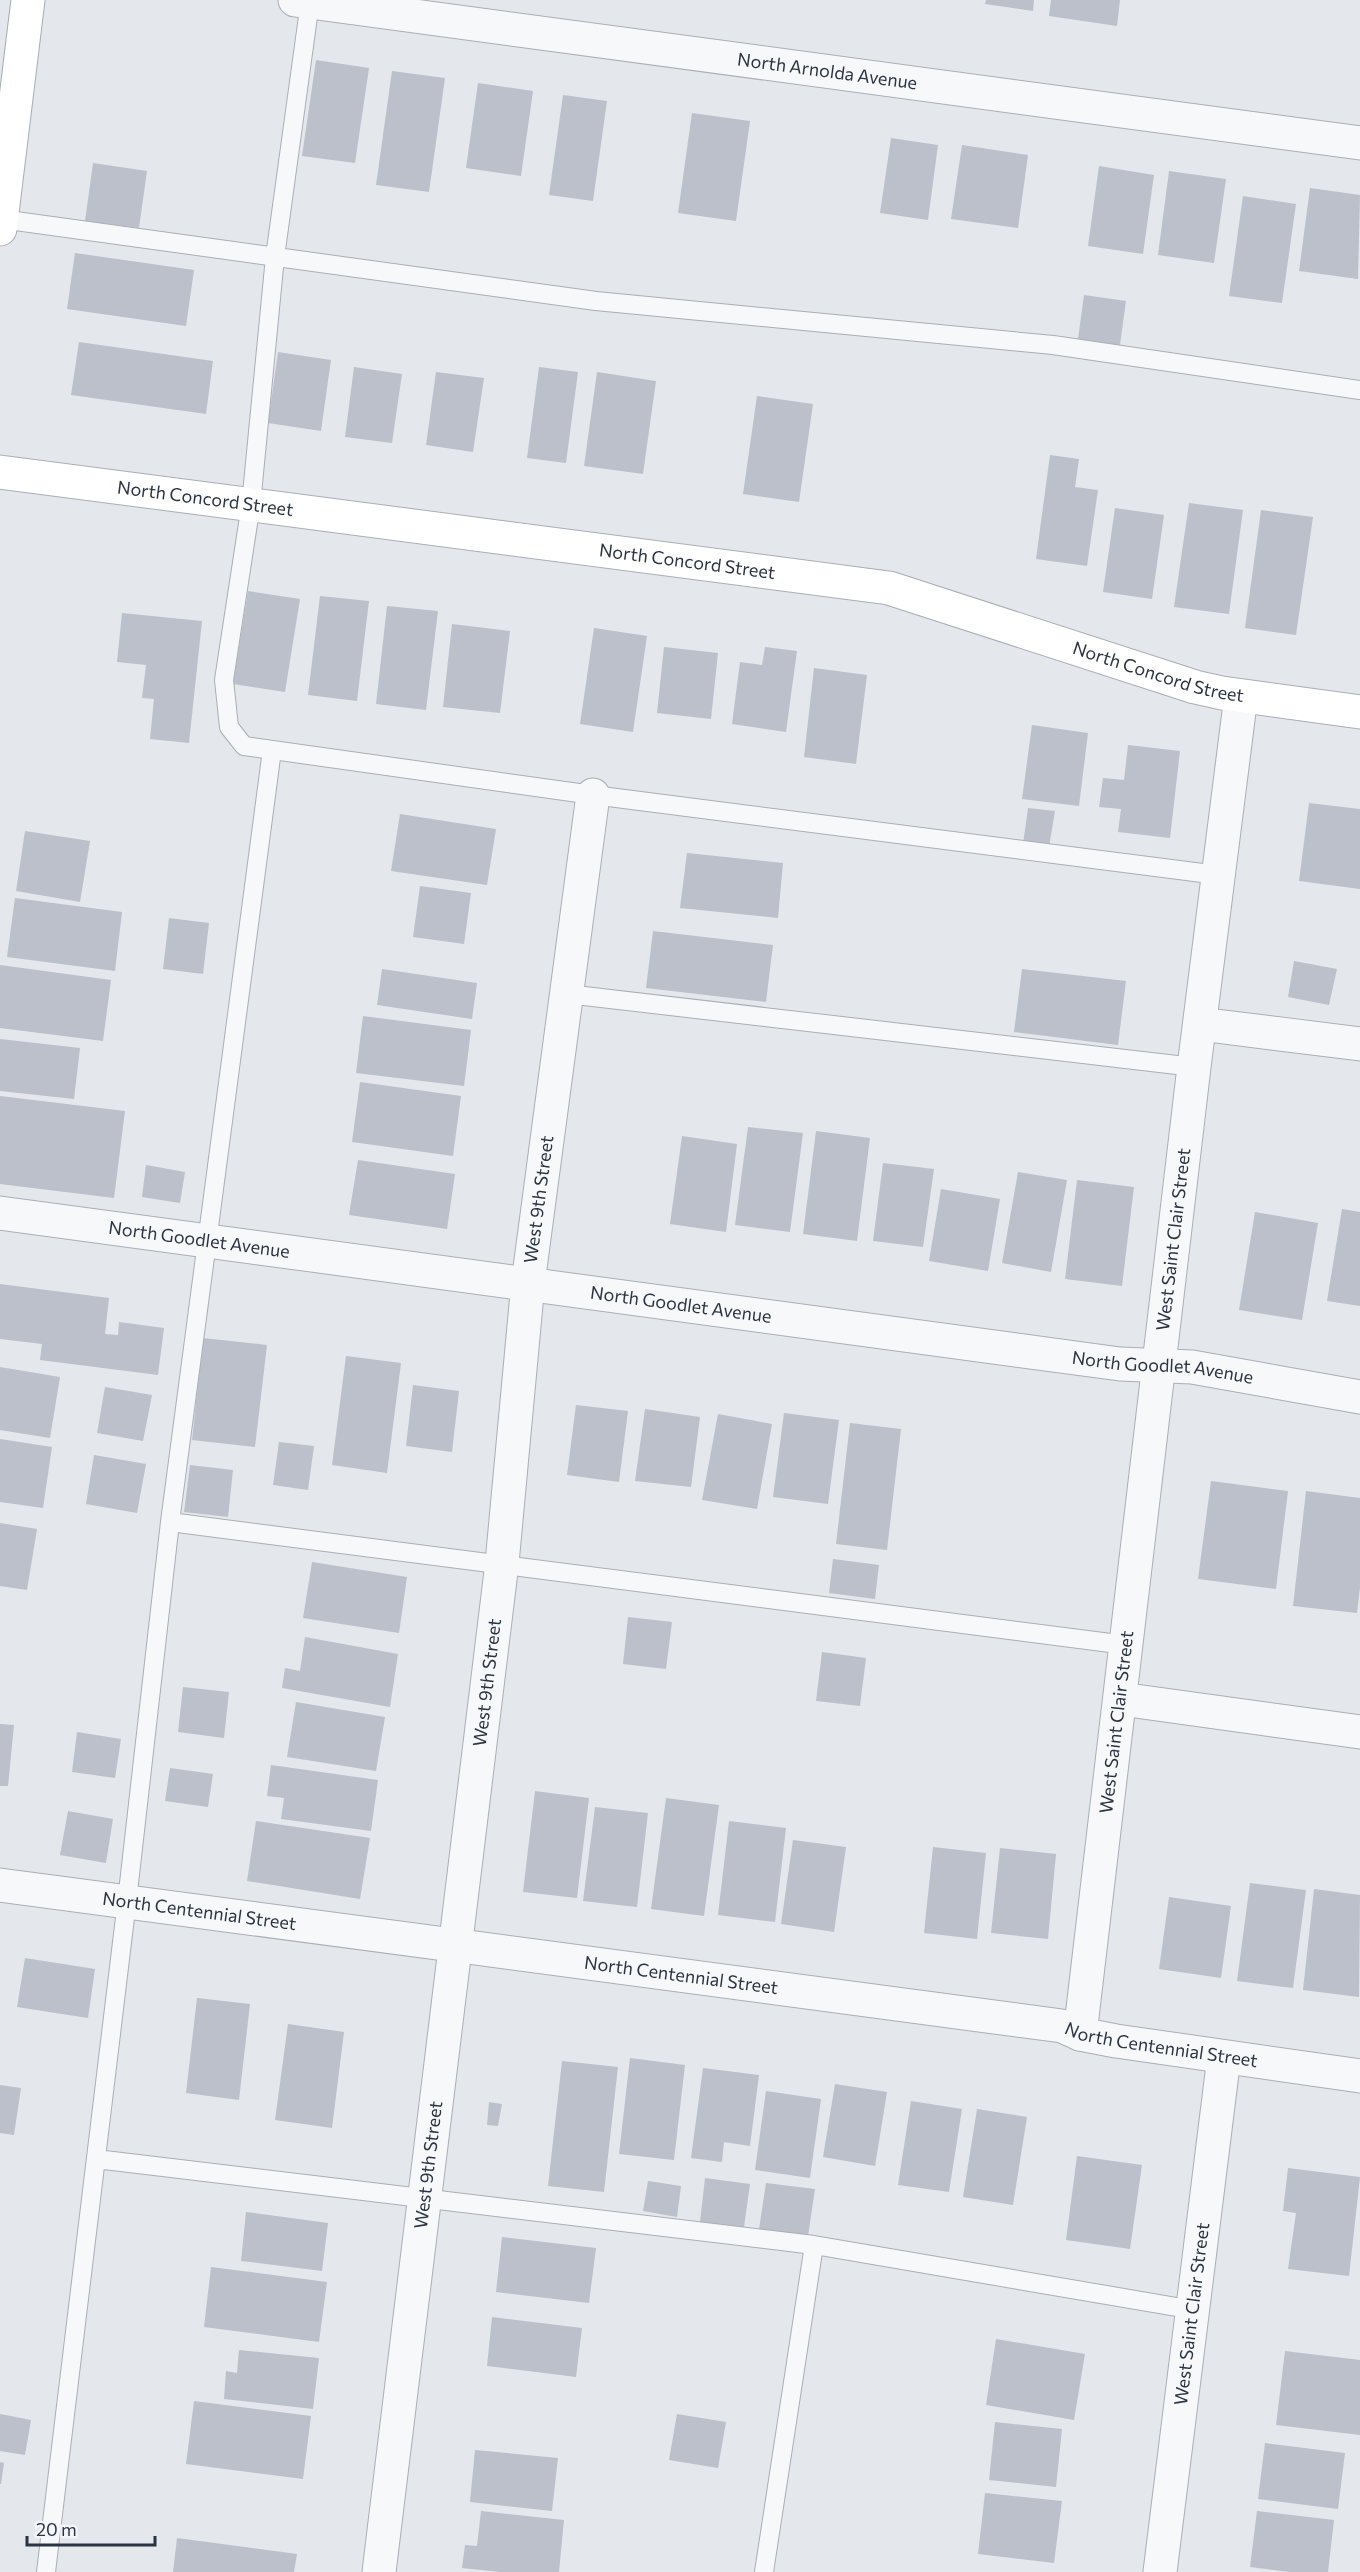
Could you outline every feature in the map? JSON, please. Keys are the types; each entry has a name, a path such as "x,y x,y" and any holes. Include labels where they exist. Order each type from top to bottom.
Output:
{"main road":[{"path":"1,224 28,0"},
{"name":"North Concord Street","path":"0,472 889,588 1195,687 1241,696 1360,712"}],"street":[{"name":"North Arnolda Avenue","path":"316,2 1360,143"},
{"name":"West Saint Clair Street","path":"1080,2034 1161,1366 1194,1067 1241,696"},
{"name":"West 9th Street","path":"379,2572 501,1563 528,1283 593,795"},
{"path":"1200,1024 1360,1044"},
{"name":"North Goodlet Avenue","path":"0,1214 528,1283 1108,1363 1192,1367 1360,1397"},
{"path":"1121,1699 1360,1732"},
{"name":"North Centennial Street","path":"0,1885 1062,2026 1080,2034 1360,2076"},
{"name":"West Saint Clair Street","path":"1160,2572 1224,2057"}],"lane":[{"path":"316,2 275,257 251,504 224,680 229,727 244,746 593,795 1218,875"},
{"path":"1,224 275,257 596,301 1053,345 1360,390"},
{"path":"46,2572 128,1901 170,1522 272,750"},
{"path":"567,994 1194,1067"},
{"path":"170,1522 1126,1645"},
{"path":"96,2159 814,2245 1194,2310"},
{"path":"764,2572 814,2245"}],"building":[{"path":"986,0 1034,0 1033,11 985,4"},
{"path":"1051,0 1120,0 1117,26 1049,16"},
{"path":"316,60 369,68 355,163 302,156"},
{"path":"392,71 445,78 429,192 376,185"},
{"path":"478,83 533,91 521,176 466,168"},
{"path":"563,95 607,101 593,201 549,195"},
{"path":"692,113 750,121 736,221 678,213"},
{"path":"891,138 938,145 928,220 880,213"},
{"path":"962,145 1028,155 1018,228 951,219"},
{"path":"93,163 147,171 139,228 85,221"},
{"path":"1099,166 1154,175 1143,254 1088,246"},
{"path":"1169,171 1226,179 1214,263 1158,255"},
{"path":"1310,188 1360,195 1358,279 1299,271"},
{"path":"1243,196 1296,204 1282,303 1229,296"},
{"path":"75,253 194,270 186,326 67,309"},
{"path":"1084,295 1126,301 1120,345 1078,339"},
{"path":"79,342 213,361 206,414 71,395"},
{"path":"278,352 331,360 321,431 268,423"},
{"path":"354,367 402,374 392,443 345,437"},
{"path":"539,367 578,372 566,463 527,458"},
{"path":"436,372 484,378 473,452 426,445"},
{"path":"597,372 656,381 643,474 584,466"},
{"path":"757,396 813,404 799,502 743,494"},
{"path":"1050,455 1079,459 1075,487 1098,490 1087,566 1036,559"},
{"path":"1189,503 1243,510 1229,614 1174,607"},
{"path":"1115,508 1164,515 1152,599 1103,592"},
{"path":"1261,510 1313,517 1296,635 1245,628"},
{"path":"248,591 300,599 285,692 233,684"},
{"path":"320,596 369,601 357,701 308,695"},
{"path":"387,606 438,611 426,710 376,704"},
{"path":"122,613 202,621 189,743 150,739 154,699 142,698 146,665 117,662"},
{"path":"452,624 510,631 500,713 443,707"},
{"path":"594,628 647,636 633,732 580,724"},
{"path":"664,647 718,653 711,719 657,713"},
{"path":"765,647 797,651 786,732 732,724 740,662 762,665"},
{"path":"814,668 867,675 856,764 804,757"},
{"path":"1032,725 1088,733 1079,806 1022,799"},
{"path":"1128,745 1180,751 1170,838 1118,832 1121,809 1099,807 1103,778 1124,780"},
{"path":"1309,803 1360,809 1360,889 1299,881"},
{"path":"1028,808 1055,811 1049,847 1023,844"},
{"path":"400,814 496,829 487,885 391,871"},
{"path":"25,831 90,841 80,902 16,891"},
{"path":"687,853 783,863 778,918 680,908"},
{"path":"420,886 471,893 464,944 413,937"},
{"path":"15,898 122,912 115,971 7,957"},
{"path":"169,918 209,923 203,974 163,969"},
{"path":"653,931 773,945 766,1002 646,988"},
{"path":"1294,961 1337,969 1329,1005 1288,997"},
{"path":"0,965 111,980 103,1041 0,1028"},
{"path":"382,969 477,983 472,1019 377,1005"},
{"path":"1022,969 1126,981 1118,1045 1014,1032"},
{"path":"363,1016 471,1030 464,1086 356,1073"},
{"path":"0,1039 80,1048 74,1099 0,1091"},
{"path":"360,1082 461,1096 453,1156 352,1142"},
{"path":"0,1096 125,1111 114,1198 0,1184"},
{"path":"748,1127 803,1133 790,1232 735,1225"},
{"path":"816,1131 870,1138 857,1241 803,1234"},
{"path":"682,1136 737,1144 726,1232 670,1224"},
{"path":"358,1160 455,1174 447,1229 349,1215"},
{"path":"883,1163 934,1169 923,1247 873,1241"},
{"path":"146,1165 185,1172 180,1203 142,1197"},
{"path":"1018,1172 1067,1180 1051,1272 1002,1263"},
{"path":"1077,1180 1134,1187 1122,1286 1065,1279"},
{"path":"941,1189 1000,1199 988,1271 929,1261"},
{"path":"1342,1209 1360,1212 1360,1306 1327,1301"},
{"path":"1255,1212 1318,1223 1302,1320 1239,1310"},
{"path":"0,1284 109,1298 105,1334 118,1335 119,1322 164,1328 158,1375 40,1360 42,1344 0,1339"},
{"path":"203,1338 267,1345 255,1447 192,1440"},
{"path":"346,1356 401,1363 387,1473 332,1465"},
{"path":"0,1367 60,1377 50,1438 0,1430"},
{"path":"413,1385 459,1391 452,1452 406,1446"},
{"path":"105,1387 152,1395 143,1441 97,1433"},
{"path":"576,1405 628,1411 619,1482 567,1475"},
{"path":"645,1409 700,1417 691,1487 635,1481"},
{"path":"784,1413 839,1420 828,1504 773,1497"},
{"path":"718,1414 772,1424 757,1509 702,1500"},
{"path":"850,1423 901,1429 887,1550 836,1544"},
{"path":"0,1439 52,1447 43,1508 0,1502"},
{"path":"279,1442 314,1446 308,1490 273,1485"},
{"path":"94,1455 146,1464 137,1513 86,1504"},
{"path":"190,1465 233,1470 228,1517 184,1512"},
{"path":"1211,1481 1288,1491 1276,1589 1198,1579"},
{"path":"1306,1491 1360,1498 1360,1587 1357,1613 1293,1606"},
{"path":"0,1523 37,1529 27,1590 0,1586"},
{"path":"833,1559 879,1565 875,1599 829,1593"},
{"path":"312,1562 407,1577 399,1633 303,1618"},
{"path":"628,1617 672,1622 666,1669 623,1664"},
{"path":"305,1637 398,1654 390,1707 282,1688 285,1668 300,1671"},
{"path":"822,1652 866,1658 860,1706 816,1701"},
{"path":"183,1687 229,1692 224,1738 178,1732"},
{"path":"296,1702 385,1717 376,1771 287,1757"},
{"path":"0,1724 14,1725 8,1786 0,1786"},
{"path":"77,1732 121,1739 115,1778 72,1772"},
{"path":"271,1765 378,1780 371,1831 281,1819 284,1798 267,1796"},
{"path":"170,1768 213,1774 208,1807 165,1801"},
{"path":"535,1791 589,1798 577,1898 523,1892"},
{"path":"666,1798 719,1805 704,1916 651,1909"},
{"path":"595,1807 648,1813 637,1907 583,1901"},
{"path":"68,1811 113,1819 106,1863 60,1855"},
{"path":"256,1821 370,1838 360,1899 247,1881"},
{"path":"729,1821 786,1828 775,1922 718,1915"},
{"path":"793,1840 846,1847 834,1932 781,1924"},
{"path":"933,1847 986,1853 977,1939 924,1933"},
{"path":"1000,1848 1056,1854 1048,1939 991,1933"},
{"path":"1250,1883 1306,1890 1293,1988 1237,1981"},
{"path":"1314,1889 1360,1895 1359,1997 1303,1990"},
{"path":"1169,1897 1231,1906 1221,1978 1159,1969"},
{"path":"25,1958 95,1969 88,2018 17,2007"},
{"path":"197,1998 250,2004 239,2100 186,2093"},
{"path":"288,2024 344,2032 332,2128 275,2120"},
{"path":"630,2058 685,2065 674,2160 619,2154"},
{"path":"562,2061 618,2067 604,2192 548,2186"},
{"path":"703,2068 759,2075 750,2146 724,2142 722,2162 691,2158"},
{"path":"835,2084 887,2092 875,2166 823,2157"},
{"path":"0,2085 21,2088 14,2135 0,2133"},
{"path":"766,2091 821,2099 810,2178 755,2170"},
{"path":"911,2101 962,2109 949,2192 898,2185"},
{"path":"489,2102 502,2104 498,2126 487,2125"},
{"path":"977,2109 1027,2117 1013,2205 963,2197"},
{"path":"1077,2156 1142,2165 1130,2249 1066,2240"},
{"path":"1288,2168 1360,2177 1349,2276 1288,2269 1296,2213 1283,2211"},
{"path":"705,2178 750,2184 744,2227 700,2222"},
{"path":"648,2181 681,2186 677,2217 643,2211"},
{"path":"766,2183 815,2189 808,2236 759,2229"},
{"path":"246,2212 328,2223 322,2271 241,2261"},
{"path":"502,2237 596,2248 589,2303 496,2292"},
{"path":"211,2267 327,2282 319,2342 204,2327"},
{"path":"492,2317 582,2328 576,2377 487,2366"},
{"path":"996,2339 1085,2354 1074,2420 986,2405"},
{"path":"239,2350 319,2358 313,2409 224,2399 226,2371 237,2373"},
{"path":"1285,2351 1360,2360 1360,2435 1276,2425"},
{"path":"194,2401 311,2416 303,2479 186,2464"},
{"path":"0,2414 31,2420 25,2455 0,2451"},
{"path":"677,2414 726,2422 718,2468 669,2460"},
{"path":"995,2422 1062,2429 1056,2487 989,2480"},
{"path":"1265,2443 1345,2453 1338,2509 1258,2499"},
{"path":"475,2450 558,2458 552,2511 470,2502"},
{"path":"0,2462 4,2463 1,2484 0,2484"},
{"path":"985,2493 1062,2501 1054,2563 978,2554"},
{"path":"481,2511 564,2520 559,2572 500,2572 462,2568 465,2545 477,2546"},
{"path":"1257,2511 1334,2520 1328,2572 1289,2572 1250,2567"},
{"path":"177,2538 297,2554 294,2572 173,2572"}]}
